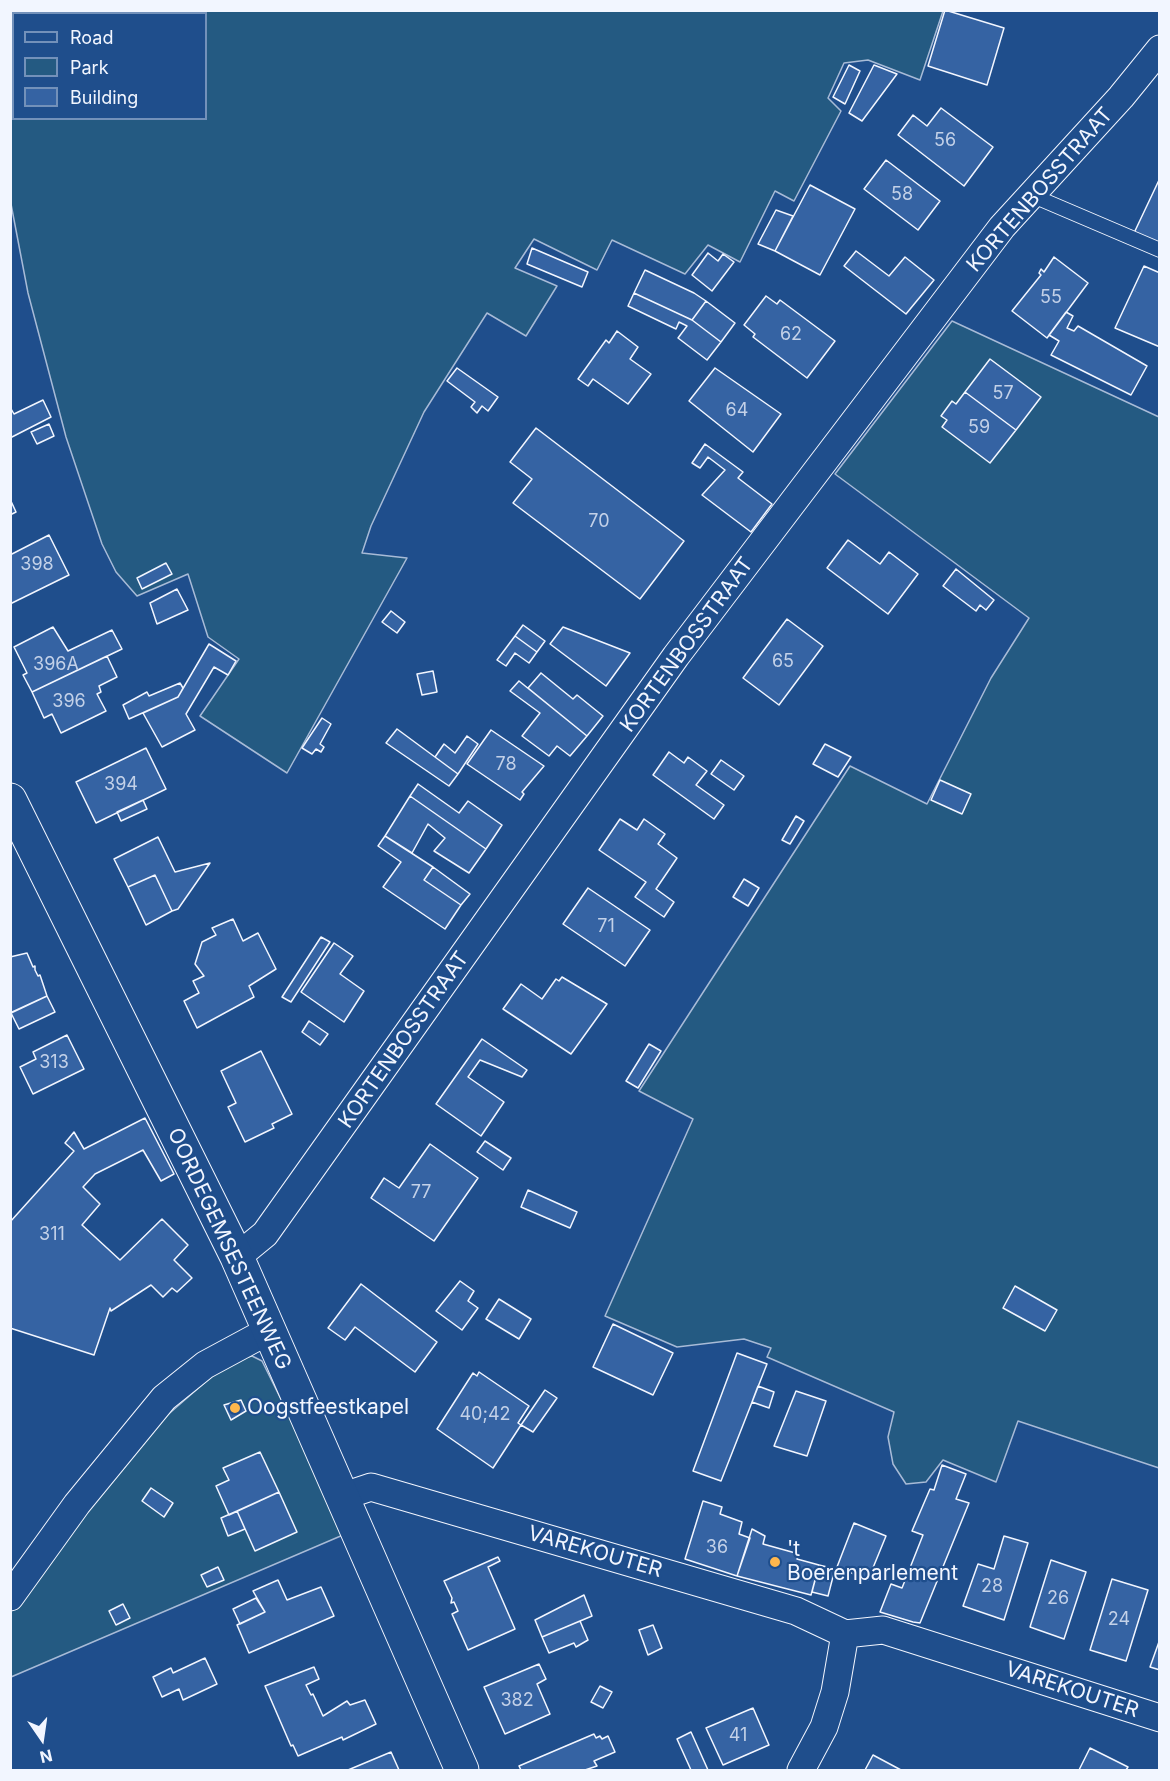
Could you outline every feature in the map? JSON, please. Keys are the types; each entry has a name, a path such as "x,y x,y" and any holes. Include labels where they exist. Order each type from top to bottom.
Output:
{"street":[{"name":"KORTENBOSSTRAAT","path":"237,1257 266,1234 676,656 1002,227 1121,97 1160,49"},
{"name":"OORDEGEMSESTEENWEG","path":"10,800 237,1257 462,1770"},
{"path":"10,1597 77,1504 164,1398 205,1365 268,1331"},
{"name":"VAREKOUTER","path":"341,1497 371,1487 795,1611 845,1634 883,1630 1160,1718"},
{"path":"801,1770 824,1727 835,1692 845,1634"}],"lane":[{"path":"1031,195 1160,250"}],"green space":[{"path":"10,11 943,11 920,80 868,60 844,63 828,98 841,111 794,201 775,191 740,262 708,245 685,274 612,240 597,270 534,239 515,268 557,286 526,336 487,313 424,412 371,526 362,553 407,558 287,773 200,716 239,659 208,637 188,574 137,596 116,572 102,544 66,437 28,293 11,204"},
{"path":"952,321 1159,417 1159,1468 1018,1421 996,1482 943,1460 926,1482 906,1484 893,1464 888,1437 894,1412 767,1357 771,1348 744,1339 677,1347 605,1316 693,1119 639,1091 850,766 927,804 991,678 1029,618 835,474"},
{"path":"252,1356 262,1361 324,1486 343,1535 11,1677 10,1606 156,1425 218,1371 240,1359"}],"building":[{"path":"945,10 1004,28 987,85 928,66"},
{"path":"849,65 860,71 845,104 833,97"},
{"path":"874,65 897,74 862,121 849,113"},
{"path":"941,108 993,147 964,186 898,135 913,115 927,126"},
{"path":"886,160 940,201 918,230 864,189"},
{"path":"1160,178 1160,245 1134,233"},
{"path":"810,185 855,209 820,275 775,251"},
{"path":"776,210 793,216 775,251 758,244"},
{"path":"532,248 588,272 582,287 527,264"},
{"path":"856,251 889,276 905,257 934,280 906,314 844,266"},
{"path":"708,253 718,261 723,254 734,262 712,291 692,275"},
{"path":"1054,257 1088,283 1047,338 1012,311 1041,275 1039,273 1041,269 1044,272"},
{"path":"1144,266 1160,273 1160,347 1115,328"},
{"path":"645,270 706,301 692,320 634,293"},
{"path":"634,293 692,320 721,342 707,360 678,338 687,326 679,322 676,329 628,306"},
{"path":"766,296 777,304 780,300 835,341 807,378 753,337 755,334 744,325"},
{"path":"706,301 735,323 721,342 692,320"},
{"path":"1066,312 1073,316 1067,328 1074,331 1078,326 1147,366 1131,395 1051,355 1059,341 1049,335"},
{"path":"617,331 638,347 630,359 651,374 628,404 593,379 588,386 578,379 606,340 609,343"},
{"path":"990,359 1041,397 1016,430 965,392"},
{"path":"457,368 498,397 488,411 482,406 477,413 471,407 475,402 447,381"},
{"path":"715,368 781,414 753,452 689,401"},
{"path":"965,392 1016,430 990,463 942,427 947,420 941,416 952,401 956,404"},
{"path":"43,400 51,417 10,438 10,407 14,414"},
{"path":"49,424 54,436 37,444 31,432"},
{"path":"536,428 684,541 640,599 513,503 532,479 510,462"},
{"path":"705,444 743,472 738,478 772,504 751,532 702,495 725,470 708,457 700,468 692,463"},
{"path":"10,499 16,512 10,515"},
{"path":"49,535 69,575 10,604 10,555"},
{"path":"848,540 880,564 889,552 918,574 888,614 827,568"},
{"path":"166,563 172,574 142,589 137,578"},
{"path":"956,569 994,600 986,610 980,605 976,611 943,586"},
{"path":"177,589 188,610 157,624 150,603"},
{"path":"391,611 405,622 397,633 382,622"},
{"path":"787,619 823,646 779,705 743,678"},
{"path":"523,625 545,641 537,652 515,636"},
{"path":"53,627 68,651 112,630 122,649 32,692 23,675 27,673 14,647"},
{"path":"563,627 630,653 606,686 550,644"},
{"path":"515,636 537,652 529,663 515,653 506,666 497,660"},
{"path":"209,644 236,661 228,675 214,667 186,714 195,730 162,747 143,713 178,697"},
{"path":"107,656 117,677 99,686 101,692 97,694 106,711 61,733 52,714 44,718 32,692"},
{"path":"433,671 437,692 422,695 417,674"},
{"path":"541,673 573,699 577,695 603,716 587,736 528,688"},
{"path":"519,681 587,736 570,756 557,746 549,756 522,736 540,713 510,691"},
{"path":"180,683 183,688 178,697 129,719 123,705 147,692 149,696"},
{"path":"322,718 331,724 320,744 324,747 321,752 316,749 312,754 302,748"},
{"path":"397,729 458,774 449,786 386,743"},
{"path":"491,730 544,766 522,792 524,794 520,800 467,764"},
{"path":"467,736 478,744 458,774 435,757 444,744 455,753"},
{"path":"825,744 851,757 838,777 813,764"},
{"path":"146,748 166,789 96,823 76,782"},
{"path":"669,752 684,763 688,757 707,771 696,785 724,805 714,819 653,775"},
{"path":"721,760 744,776 734,790 711,774"},
{"path":"940,780 971,794 962,814 931,800"},
{"path":"418,784 459,813 468,801 502,825 486,849 410,796"},
{"path":"410,796 486,849 469,873 434,851 445,838 428,824 412,853 385,836"},
{"path":"143,800 147,809 121,821 117,812"},
{"path":"796,816 804,821 790,844 782,840"},
{"path":"620,819 637,830 644,819 665,834 658,844 677,858 656,889 674,902 664,917 635,897 646,882 599,850"},
{"path":"385,836 433,867 424,880 461,905 445,929 383,887 401,862 378,846"},
{"path":"158,837 175,872 210,863 178,909 172,911 155,875 128,887 114,859"},
{"path":"433,867 470,894 461,905 424,880"},
{"path":"155,875 172,911 146,925 128,887"},
{"path":"744,879 759,888 748,906 733,897"},
{"path":"588,888 650,930 625,966 563,924"},
{"path":"233,919 243,941 258,933 276,969 249,986 254,997 197,1028 184,1001 199,993 193,981 204,976 195,964 202,942 216,935 212,928"},
{"path":"321,937 330,942 291,1002 282,997"},
{"path":"334,943 353,956 340,974 364,991 344,1022 301,992"},
{"path":"27,953 38,976 40,975 47,996 10,1013 10,957"},
{"path":"562,977 607,1004 571,1054 503,1009 521,984 542,999 556,979 559,981"},
{"path":"47,996 55,1012 19,1029 11,1013"},
{"path":"309,1021 328,1034 320,1045 302,1032"},
{"path":"67,1035 84,1069 33,1094 20,1067 36,1059 33,1052"},
{"path":"482,1039 527,1070 522,1077 480,1060 468,1077 504,1102 481,1136 436,1104"},
{"path":"649,1044 661,1051 638,1088 626,1081"},
{"path":"261,1051 292,1114 272,1124 274,1128 245,1142 228,1107 236,1103 221,1071"},
{"path":"145,1118 174,1174 161,1181 143,1150 95,1174 83,1187 100,1204 82,1225 120,1260 162,1219 188,1245 174,1260 192,1278 177,1292 172,1288 163,1297 151,1285 111,1311 110,1308 94,1355 10,1328 10,1222 74,1151 65,1143 74,1132 84,1149"},
{"path":"485,1141 511,1158 503,1170 477,1152"},
{"path":"430,1144 478,1178 434,1241 371,1198 384,1178 399,1188"},
{"path":"528,1190 577,1212 570,1228 521,1207"},
{"path":"460,1281 474,1291 468,1301 478,1308 462,1330 436,1311"},
{"path":"361,1284 437,1342 415,1372 355,1327 345,1340 328,1328"},
{"path":"1015,1286 1057,1310 1045,1331 1003,1308"},
{"path":"499,1299 531,1319 519,1339 486,1319"},
{"path":"613,1324 673,1353 653,1395 593,1367"},
{"path":"737,1353 767,1364 721,1481 693,1471"},
{"path":"479,1372 529,1406 518,1423 521,1425 493,1468 437,1429 473,1373 477,1376"},
{"path":"758,1386 774,1392 769,1408 752,1402"},
{"path":"545,1390 557,1398 533,1432 521,1425"},
{"path":"796,1391 826,1401 807,1456 774,1446"},
{"name":"Oogstfeestkapel","path":"241,1400 246,1411 231,1420 224,1405"},
{"path":"260,1452 279,1492 229,1515 216,1486 229,1480 223,1468"},
{"path":"942,1465 966,1474 956,1499 969,1503 920,1623 913,1622 880,1612 891,1584 902,1588 923,1535 912,1531 930,1489 934,1490"},
{"path":"151,1488 173,1503 164,1517 142,1501"},
{"path":"279,1492 297,1532 255,1551 237,1511"},
{"path":"703,1501 722,1507 720,1514 742,1522 739,1534 750,1538 737,1576 685,1559"},
{"path":"237,1511 245,1529 228,1536 221,1518"},
{"path":"854,1523 886,1536 868,1580 837,1567"},
{"name":"'t Boerenparlement","path":"752,1529 765,1536 763,1544 799,1554 797,1559 819,1565 811,1595 737,1576"},
{"path":"1004,1536 1028,1543 1004,1620 963,1606 978,1564 994,1569"},
{"path":"498,1557 500,1561 488,1567 515,1629 468,1650 452,1614 458,1611 454,1602 451,1603 452,1598 444,1581"},
{"path":"1051,1560 1086,1572 1064,1639 1030,1627"},
{"path":"819,1565 835,1569 828,1596 812,1592"},
{"path":"218,1567 224,1580 207,1587 201,1575"},
{"path":"1112,1579 1148,1590 1126,1661 1090,1650"},
{"path":"278,1580 287,1600 321,1587 334,1616 249,1653 237,1625 265,1612 253,1591"},
{"path":"584,1595 592,1616 542,1637 535,1620"},
{"path":"256,1598 265,1612 240,1624 233,1609"},
{"path":"123,1604 130,1618 116,1625 109,1611"},
{"path":"580,1621 588,1640 576,1647 574,1643 549,1653 542,1637"},
{"path":"653,1625 662,1648 648,1655 639,1630"},
{"path":"1160,1639 1160,1670 1150,1667"},
{"path":"205,1658 217,1684 183,1700 179,1689 162,1697 153,1677 171,1668 173,1673"},
{"path":"539,1664 546,1679 537,1684 550,1714 505,1734 484,1687"},
{"path":"314,1667 319,1679 306,1685 311,1695 313,1694 323,1716 347,1701 350,1705 365,1700 376,1724 343,1740 342,1737 298,1756 293,1745 291,1746 265,1686"},
{"path":"600,1686 612,1692 603,1708 591,1702"},
{"path":"753,1708 769,1745 723,1765 706,1728"},
{"path":"691,1732 708,1770 691,1770 677,1739"},
{"path":"594,1734 596,1738 600,1736 602,1739 608,1736 615,1752 594,1761 597,1766 585,1770 521,1770 519,1766"},
{"path":"1090,1748 1128,1767 1126,1770 1079,1770"},
{"path":"391,1752 399,1770 348,1770"},
{"path":"873,1755 901,1770 865,1770"}],"place":[{"name":"Oogstfeestkapel","path":"235,1408"},
{"name":"'t Boerenparlement","path":"775,1562"}]}
